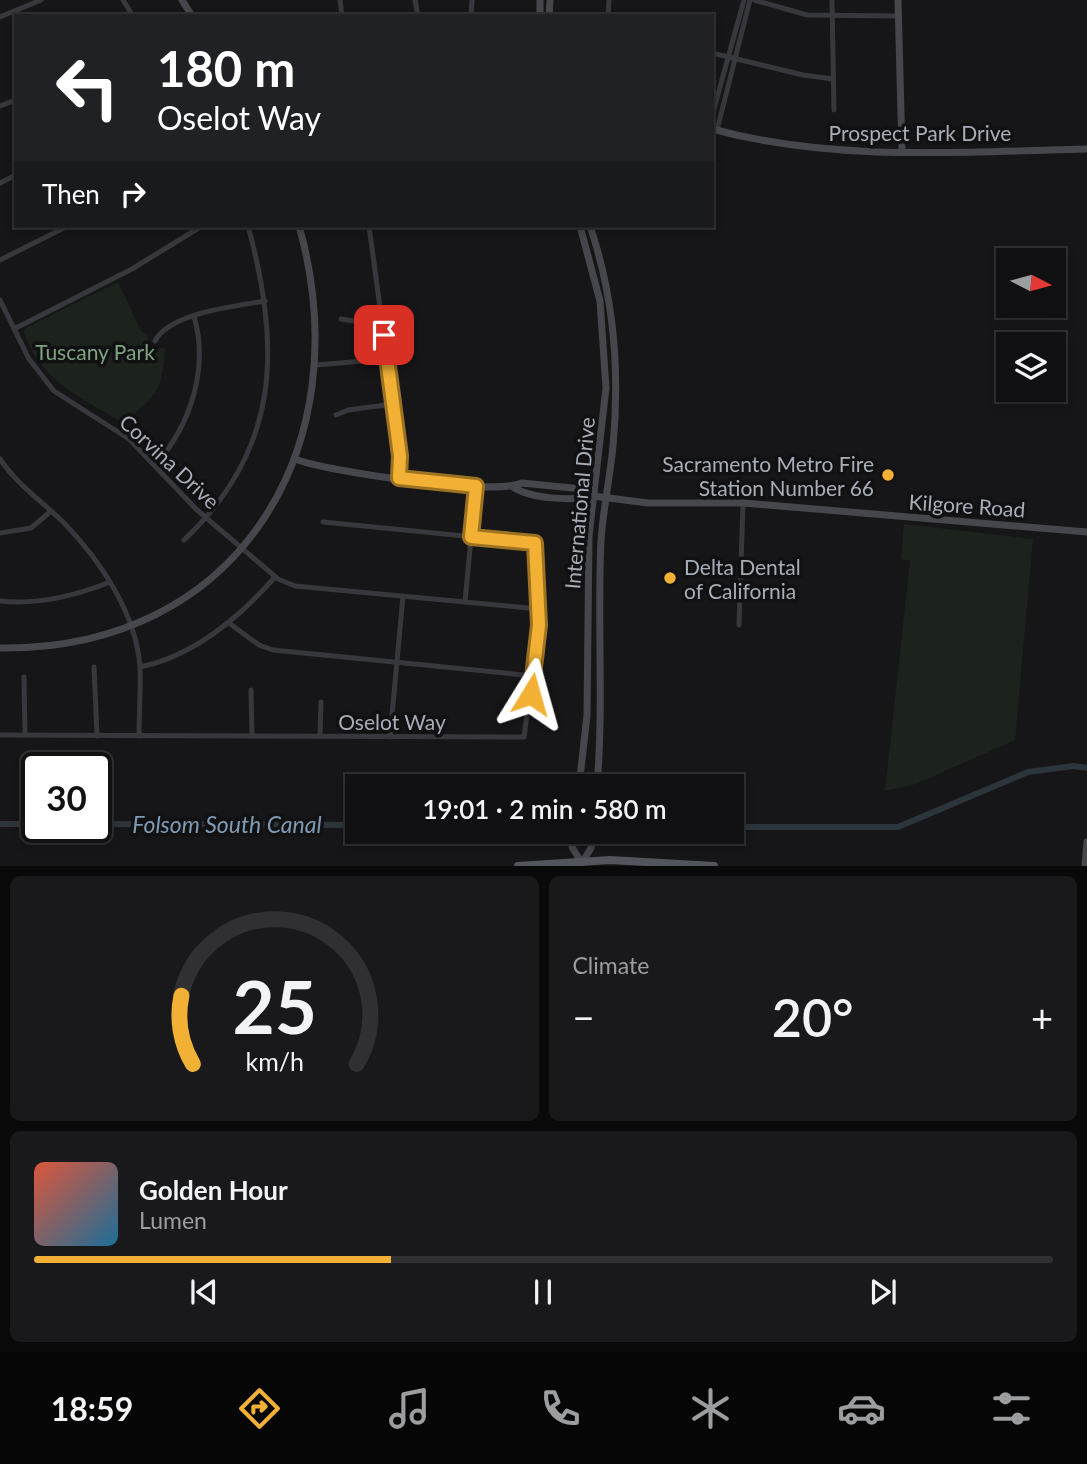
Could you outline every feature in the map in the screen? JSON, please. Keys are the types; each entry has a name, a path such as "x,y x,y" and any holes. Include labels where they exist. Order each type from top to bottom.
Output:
{"main road":[{"path":"518,866 647,861 714,866"}],"street":[{"path":"0,17 40,0"},
{"path":"715,129 744,0"},
{"path":"714,110 752,0 807,15 899,16"},
{"path":"832,0 834,110"},
{"path":"898,0 902,151"},
{"path":"714,53 803,75 833,79"},
{"name":"Prospect Park Drive","path":"715,129 814,149 861,153 1087,149"},
{"path":"0,260 64,228"},
{"path":"14,329 132,270 199,228"},
{"path":"184,540 206,517 243,462 262,410 270,345 265,301 248,228"},
{"path":"0,648 57,647 131,626 181,601 216,574 266,516 295,459 311,409 316,365 313,297 299,228"},
{"path":"369,228 400,456 399,478"},
{"name":"International Drive","path":"580,774 587,716 588,568 593,496 606,388 601,307 592,263 581,228"},
{"name":"International Drive","path":"591,228 609,290 615,354 614,444 601,538 597,774"},
{"path":"592,263 599,272 605,300 612,312"},
{"name":"Corvina Drive","path":"0,300 34,368 54,391 117,430 206,517 275,577"},
{"path":"155,341 158,335 173,325 194,316 265,301"},
{"path":"601,307 608,317 615,354"},
{"path":"155,465 178,434 193,399 198,361 194,316"},
{"path":"341,318 353,321 382,318"},
{"path":"316,365 387,359"},
{"path":"337,415 348,410 393,404"},
{"path":"0,459 24,491 66,525 110,582 131,626 140,667 139,736"},
{"name":"Kilgore Road","path":"295,459 342,472 476,486 513,488 522,484 582,489 593,496 648,503 743,503 1087,532"},
{"path":"465,602 476,486"},
{"path":"739,625 743,503"},
{"path":"0,533 31,528 50,512"},
{"path":"323,522 471,537"},
{"name":"Oselot Way","path":"0,735 524,737 534,676 539,609 535,543 471,537"},
{"path":"140,667 173,657 229,623 275,577 295,586 539,609"},
{"path":"0,601 32,601 74,596 110,582"},
{"path":"390,737 403,596"},
{"path":"229,623 259,645 273,650 534,676"},
{"path":"94,667 97,736"},
{"path":"24,677 25,735"},
{"path":"251,690 252,736"},
{"path":"320,736 321,702"},
{"path":"1085,866 1087,842"},
{"path":"572,844 581,864"},
{"path":"581,864 591,844"}],"green space":[{"name":"Tuscany Park","path":"118,282 141,331 147,334 148,344 155,348 165,348 162,374 156,392 123,423 78,396 52,376 31,349 24,332 26,328"},
{"path":"904,524 1033,539 1015,740 916,784 885,791 910,561 901,559"}],"waterway":[{"name":"Folsom South Canal","path":"744,827 898,827 1028,772 1074,766 1087,768"},
{"name":"Folsom South Canal","path":"0,824 21,824"},
{"name":"Folsom South Canal","path":"112,824 345,825"}],"place":[{"name":"Sacramento Metro Fire Station Number 66","path":"888,475"},
{"name":"Delta Dental of California","path":"670,578"}],"route":[{"path":"384,335 400,456 399,478 476,486 471,537 535,543 539,625 531,694"}]}
